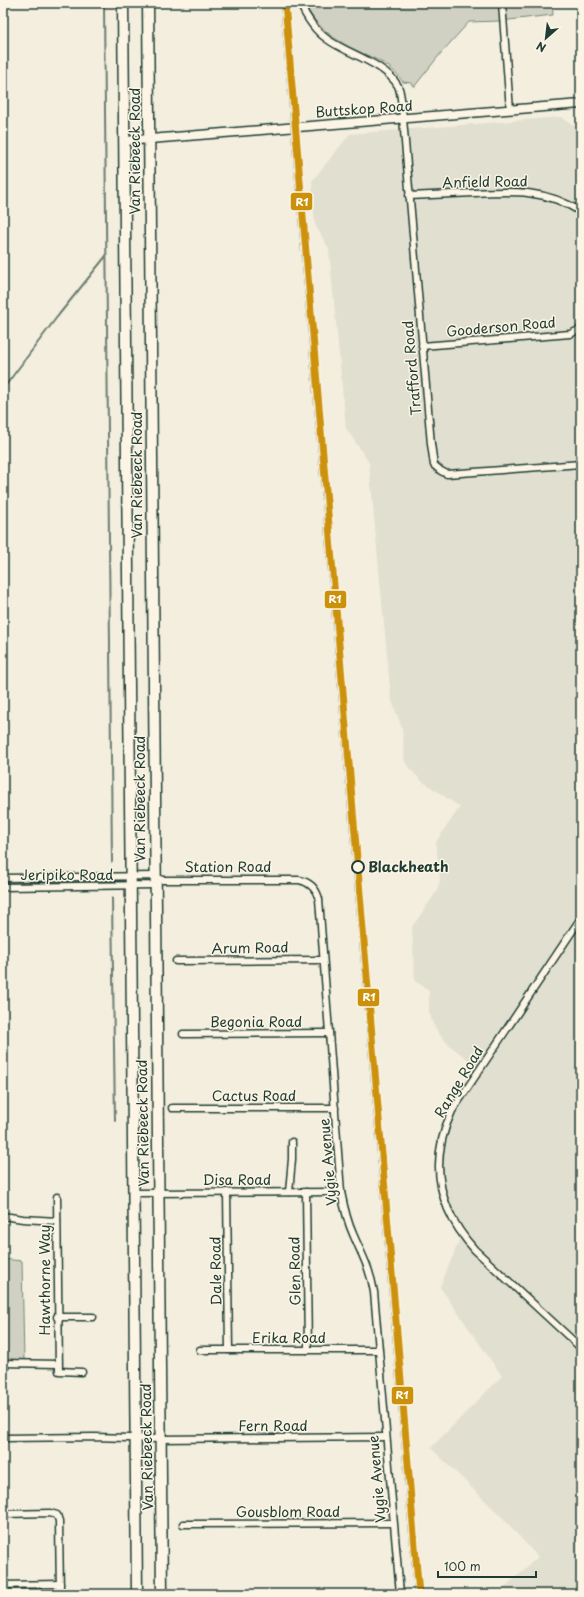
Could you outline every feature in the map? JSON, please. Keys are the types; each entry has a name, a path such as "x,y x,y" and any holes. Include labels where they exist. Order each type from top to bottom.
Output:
{"main road":[{"name":"Van Riebeeck Road","path":"124,3 137,1594"},
{"name":"Van Riebeeck Road","path":"148,3 157,880 162,1594"}],"street":[{"name":"Trafford Road","path":"300,3 312,25 322,36 381,70 392,79 400,92 434,465 436,468 447,474 581,464"},
{"path":"502,3 510,110"},
{"name":"Buttskop Road","path":"125,141 581,104"},
{"name":"Anfield Road","path":"409,196 519,191 546,196 567,204 581,212"},
{"name":"Gooderson Road","path":"422,346 570,334 581,329"},
{"name":"Jeripiko Road","path":"3,878 132,881"},
{"name":"Station Road","path":"157,880 294,879"},
{"name":"Vygie Avenue","path":"294,879 308,883 314,888 318,895 341,1192 345,1213 371,1276 400,1594"},
{"path":"132,881 157,880"},
{"path":"132,881 157,880"},
{"name":"Jeripiko Road","path":"3,887 132,881"},
{"name":"Range Road","path":"581,918 452,1111 442,1138 439,1166 441,1187 446,1207 462,1235 475,1250 581,1348"},
{"name":"Arum Road","path":"176,961 323,960"},
{"name":"Begonia Road","path":"183,1034 329,1033"},
{"name":"Cactus Road","path":"172,1108 335,1108"},
{"path":"290,1192 292,1142"},
{"name":"Dale Road","path":"227,1192 229,1350"},
{"name":"Glen Road","path":"306,1192 308,1350"},
{"name":"Disa Road","path":"134,1193 341,1192"},
{"name":"Hawthorne Way","path":"57,1197 58,1364"},
{"path":"3,1216 57,1221"},
{"path":"58,1317 93,1317"},
{"name":"Erika Road","path":"200,1350 378,1350"},
{"path":"3,1363 58,1364 59,1371 82,1372"},
{"name":"Fern Road","path":"3,1438 95,1437 160,1439 385,1437"},
{"path":"3,1514 50,1513 57,1515 59,1521 60,1594"},
{"name":"Gousblom Road","path":"184,1524 393,1523"},
{"path":"3,1584 60,1584"}],"shaded area":[{"path":"305,3 552,3 553,15 500,21 469,22 441,53 414,87 412,83 403,82 393,70 382,62 333,37 314,19"},
{"path":"561,117 581,131 581,1594 497,1594 538,1557 501,1516 431,1448 502,1376 440,1287 461,1236 455,1228 438,1171 451,1111 477,1066 449,1045 440,1035 433,1024 429,1011 429,990 415,981 412,927 437,891 440,880 436,842 460,807 422,781 405,762 402,728 391,698 369,463 346,428 329,249 315,224 312,181 350,134"},
{"path":"3,1259 22,1261 24,1361 3,1361"}],"waterway":[{"path":"104,3 112,862"},
{"path":"3,389 57,317 106,256"},
{"path":"112,898 115,1121"}],"railway":[{"path":"281,3 415,1594"}],"transit line":[{"name":"R1","path":"285,3 419,1594"}],"place":[{"name":"Blackheath","path":"358,867"}]}
